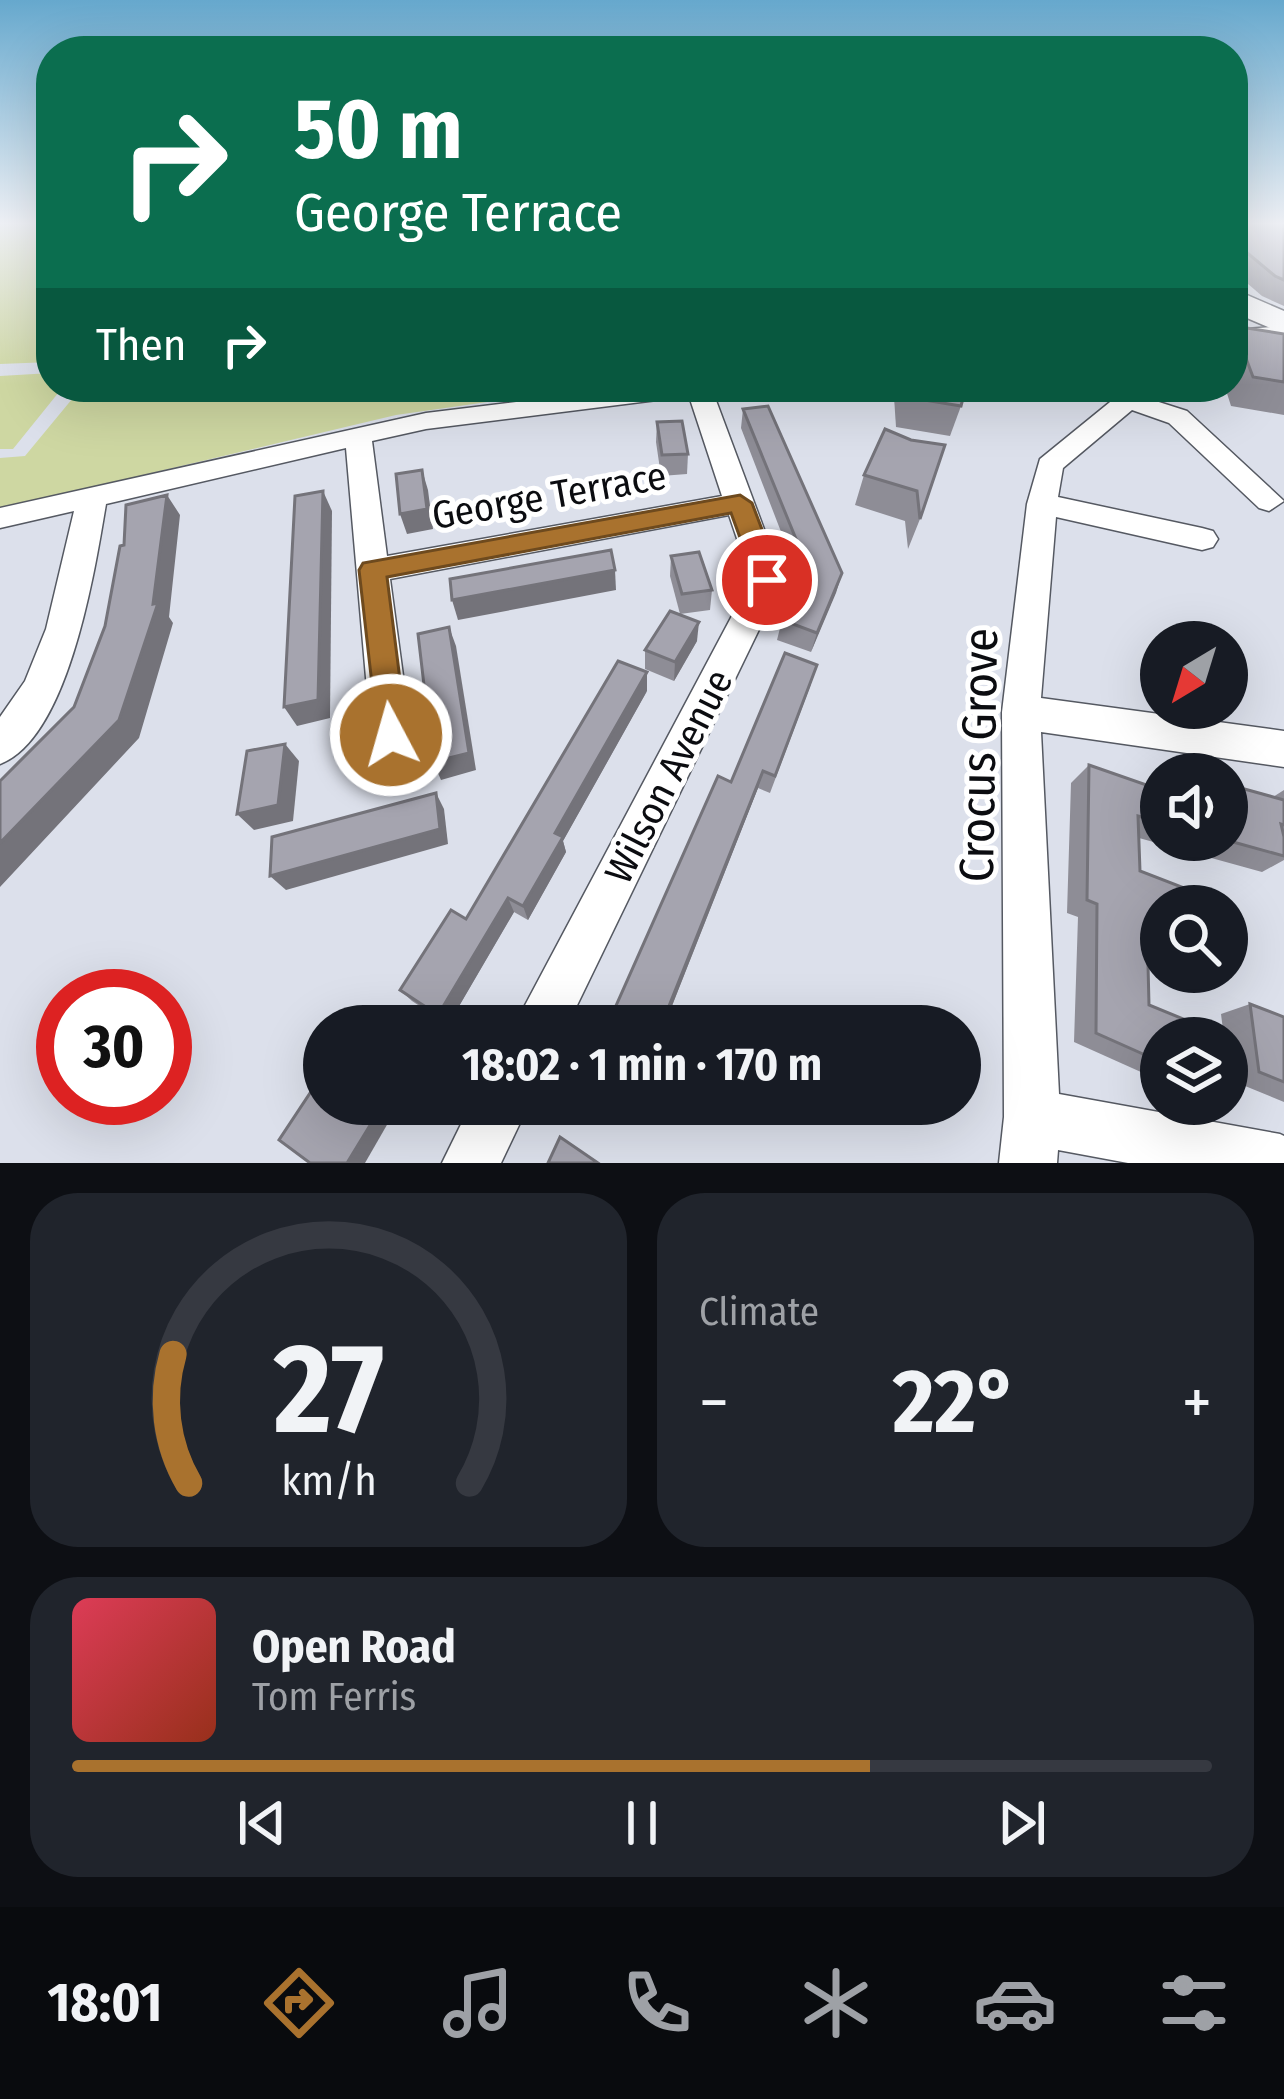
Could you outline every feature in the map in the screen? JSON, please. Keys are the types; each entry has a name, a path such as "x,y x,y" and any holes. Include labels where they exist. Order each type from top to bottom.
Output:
{"main road":[{"path":"1248,308 1284,328"}],"street":[{"path":"1248,335 1284,328"},
{"path":"0,518 426,421 578,402"},
{"name":"Wilson Avenue","path":"551,1005 767,580 703,402"},
{"name":"Crocus Grove","path":"1030,1140 1022,712 1042,504 1050,465 1117,402"},
{"path":"1146,402 1178,417 1269,502"},
{"path":"358,436 391,735"},
{"path":"0,746 37,702 71,607 92,497"},
{"name":"George Terrace","path":"373,570 740,503"},
{"path":"1042,504 1202,539"},
{"path":"1022,712 1284,749"},
{"path":"470,1163 490,1125"},
{"path":"1030,1140 1280,1163"}],"green space":[{"path":"0,276 36,276 36,363 0,364"},
{"path":"36,374 36,402 51,402 13,449 0,449 0,376"},
{"path":"70,402 487,402 396,415 0,509 0,458 25,456"}],"building":[{"path":"1248,328 1284,334 1284,382 1253,377 1248,364"},
{"path":"768,406 842,573 817,633 782,620 807,566 743,409"},
{"path":"682,421 688,454 662,455 657,422"},
{"path":"885,429 911,440 945,445 920,519 917,491 864,475"},
{"path":"422,470 427,509 400,514 396,474"},
{"path":"323,491 318,700 284,707 295,496"},
{"path":"167,495 153,604 158,603 119,720 0,843 0,781 74,707 105,626 120,546 124,545 126,505"},
{"path":"611,550 615,570 452,600 450,579"},
{"path":"699,552 712,590 682,594 671,556"},
{"path":"670,611 699,622 675,662 645,650"},
{"path":"449,627 469,753 433,762 418,634"},
{"path":"785,653 817,665 775,776 763,771 669,1005 616,1005 718,776 731,782"},
{"path":"618,661 647,672 555,833 563,837 523,906 508,898 444,1005 423,1005 400,990 451,910 466,919"},
{"path":"285,744 278,805 237,814 247,751"},
{"path":"1089,765 1140,783 1140,871 1176,885 1140,885 1140,993 1149,993 1149,1005 1178,1017 1140,1017 1140,1053 1096,1033 1097,904 1087,900"},
{"path":"1248,790 1284,800 1284,856 1248,846"},
{"path":"436,793 440,829 270,876 272,837"},
{"path":"1250,1004 1284,1017 1284,1082 1259,1072"},
{"path":"303,1104 303,1125 370,1125 347,1163 310,1163 279,1140"},
{"path":"560,1137 598,1163 548,1163"}],"route":[{"path":"391,735 373,570 740,503 767,580"}]}
